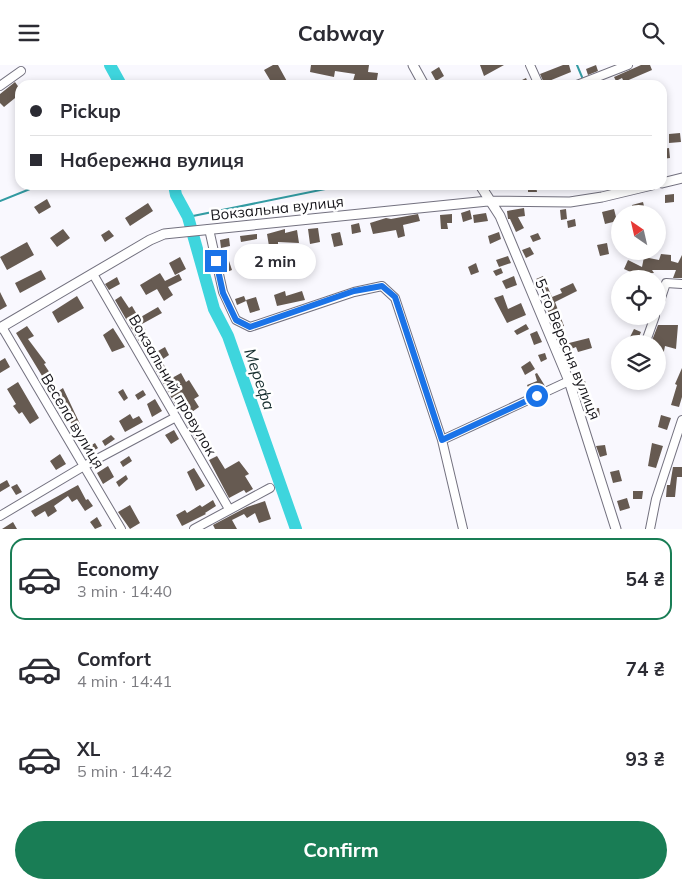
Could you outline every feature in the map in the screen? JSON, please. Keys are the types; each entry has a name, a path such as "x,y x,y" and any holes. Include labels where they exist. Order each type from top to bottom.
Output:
{"street":[{"path":"413,65 421,80"},
{"path":"530,65 537,80"},
{"path":"590,80 628,65"},
{"path":"0,86 22,71"},
{"path":"667,182 682,178"},
{"name":"5-го Вересня вулиця","path":"482,190 488,201 500,216 569,381 616,529"},
{"name":"Вокзальна вулиця","path":"93,274 150,240 178,233 488,201 570,202 631,190"},
{"path":"205,229 223,293 236,320 250,327 364,290 382,286 395,297 442,440 463,529"},
{"path":"1,327 93,274"},
{"name":"Вокзальний провулок","path":"93,274 229,509"},
{"path":"666,283 682,284"},
{"name":"Весела вулиця","path":"1,327 121,529"},
{"path":"442,440 569,381"},
{"path":"0,516 84,466 176,417"},
{"path":"650,529 656,499 682,420"},
{"path":"194,529 270,488"}],"building":[{"path":"273,65 278,65 286,80 270,80 264,70"},
{"path":"311,65 369,65 368,72 378,73 377,80 353,80 355,74 335,71 334,77 310,72"},
{"path":"480,65 504,65 484,76"},
{"path":"563,65 569,65 571,72 551,80 543,80 540,74"},
{"path":"596,65 598,71 588,75 586,69"},
{"path":"641,65 650,65 652,70 629,80 623,80 622,78 616,80 614,77"},
{"path":"439,67 444,76 435,80 431,72"},
{"path":"15,82 15,98 4,107 0,103 0,94"},
{"path":"680,133 681,142 669,143 669,134"},
{"path":"667,148 669,148 670,158 667,158"},
{"path":"528,190 537,190 537,192 528,192"},
{"path":"674,194 674,202 665,203 665,195"},
{"path":"47,199 51,207 39,214 34,207"},
{"path":"643,202 644,205 632,205"},
{"path":"148,203 153,211 130,226 125,218"},
{"path":"524,208 525,216 518,217 524,228 516,232 510,219 508,219 507,211"},
{"path":"566,209 567,219 561,220 560,210"},
{"path":"470,210 472,219 463,222 461,213"},
{"path":"611,210 611,222 605,224 602,212"},
{"path":"486,213 488,221 474,223 473,215"},
{"path":"418,214 420,221 403,225 405,236 398,238 396,230 373,234 370,223 386,218 391,219"},
{"path":"452,214 452,223 447,223 448,229 441,229 440,215"},
{"path":"575,219 576,226 568,228 567,221"},
{"path":"359,223 361,232 352,234 351,225"},
{"path":"318,228 320,242 310,244 308,229"},
{"path":"63,229 70,238 57,247 50,238"},
{"path":"285,229 285,233 297,230 299,243 278,242 278,245 269,246 267,234"},
{"path":"109,230 114,236 105,242 101,235"},
{"path":"340,232 343,245 334,247 331,234"},
{"path":"499,232 501,239 490,244 488,236"},
{"path":"538,233 541,239 533,242 530,236"},
{"path":"257,234 257,239 241,242 240,236"},
{"path":"229,238 230,246 221,248 220,240"},
{"path":"27,242 34,255 7,270 0,257"},
{"path":"607,243 609,254 600,256 597,245"},
{"path":"530,247 534,254 526,258 522,250"},
{"path":"666,254 671,255 671,261 678,263 682,255 682,278 673,278 676,270 624,269 628,260 642,267 643,260 666,260"},
{"path":"508,256 511,263 499,267 496,260"},
{"path":"180,257 186,269 175,275 169,263"},
{"path":"229,261 232,270 224,273 222,263"},
{"path":"476,263 479,272 471,275 468,267"},
{"path":"501,268 503,273 496,276 493,271"},
{"path":"41,270 46,279 20,293 15,283"},
{"path":"160,273 165,281 179,274 182,280 168,287 173,295 164,301 157,289 146,295 140,285"},
{"path":"514,276 517,285 506,289 502,281"},
{"path":"543,276 552,297 562,293 560,289 573,283 577,291 555,302 564,326 555,330 536,279"},
{"path":"117,277 120,284 109,290 105,284"},
{"path":"285,291 286,296 302,291 305,300 277,306 274,295"},
{"path":"0,292 7,306 0,310"},
{"path":"503,295 508,309 521,303 526,315 507,323 494,298"},
{"path":"77,296 84,308 58,323 52,312"},
{"path":"121,296 129,308 132,306 139,318 158,307 162,313 142,324 151,340 141,345 115,300"},
{"path":"244,296 246,301 237,305 235,299"},
{"path":"256,297 260,310 250,313 246,300"},
{"path":"526,324 529,329 517,335 514,331"},
{"path":"658,325 678,325 676,349 666,346 666,335 654,335"},
{"path":"27,326 34,336 28,339 46,363 44,364 54,379 47,384 16,333"},
{"path":"113,328 125,347 112,352 103,335"},
{"path":"634,329 641,332 640,335 631,335"},
{"path":"537,331 542,342 534,345 530,334"},
{"path":"589,338 592,348 578,352 576,347 564,352 561,345"},
{"path":"165,347 169,355 163,359 158,351"},
{"path":"545,353 547,359 541,362 538,355"},
{"path":"5,358 10,367 0,373 0,361"},
{"path":"573,359 576,368 571,370 568,361"},
{"path":"530,361 535,369 525,375 521,367"},
{"path":"162,362 172,378 181,373 186,382 189,380 199,396 194,399 199,407 189,414 181,401 175,404 154,367"},
{"path":"682,368 682,397 679,407 671,405 677,385 675,384"},
{"path":"537,373 545,386 530,392 527,385 537,381 535,374"},
{"path":"585,381 589,391 581,394 577,384"},
{"path":"18,382 39,418 30,424 22,412 19,414 13,406 16,404 7,389"},
{"path":"63,388 80,424 74,428 54,394"},
{"path":"123,389 128,398 124,401 118,392"},
{"path":"143,390 146,395 138,400 135,395"},
{"path":"155,399 162,411 152,417 147,404"},
{"path":"599,408 600,417 588,418 587,409"},
{"path":"130,414 133,419 139,416 143,422 125,432 119,421"},
{"path":"661,415 671,418 667,430 658,427"},
{"path":"195,418 199,426 196,428 201,437 196,440 186,423"},
{"path":"174,430 179,439 171,444 165,435"},
{"path":"111,435 115,439 105,446 102,441"},
{"path":"86,439 90,446 95,443 98,448 87,455 80,443"},
{"path":"652,443 663,446 656,468 648,466"},
{"path":"605,445 607,455 600,457 596,446"},
{"path":"60,454 66,464 56,470 50,461"},
{"path":"129,456 132,461 123,467 120,462"},
{"path":"217,456 225,469 239,461 249,474 245,476 253,489 246,493 244,490 229,498 209,460"},
{"path":"108,466 114,477 103,484 97,473"},
{"path":"673,467 682,467 682,477 677,477 675,497 666,497 667,485 670,485"},
{"path":"194,468 205,486 196,491 187,472"},
{"path":"619,470 622,481 613,483 610,472"},
{"path":"126,475 128,479 119,487 116,482"},
{"path":"7,480 10,486 0,492 0,484"},
{"path":"17,484 22,492 16,495 11,487"},
{"path":"78,485 86,500 88,499 93,506 85,511 77,499 72,502 68,496 54,506 57,511 48,517 45,511 35,517 31,511"},
{"path":"633,491 643,491 642,499 633,499"},
{"path":"627,498 630,508 620,511 617,501"},
{"path":"213,500 216,506 206,514 182,526 176,515 185,510 187,513 200,505 202,507"},
{"path":"265,501 271,519 259,523 255,513 247,518 244,514 232,520 237,529 215,529 213,525 247,507"},
{"path":"130,505 140,523 130,529 118,512"},
{"path":"97,517 102,526 95,529 90,522"},
{"path":"13,522 17,529 2,529"}],"waterway":[{"name":"Мерефа","path":"110,65 118,80"},
{"path":"577,65 582,77"},
{"path":"0,201 28,190"},
{"name":"Мерефа","path":"175,190 188,217 214,309 228,336 296,529"},
{"path":"188,217 320,190"}],"route":[{"path":"216,261 223,293 236,320 250,327 354,291 382,286 395,297 442,440 537,396"}]}
